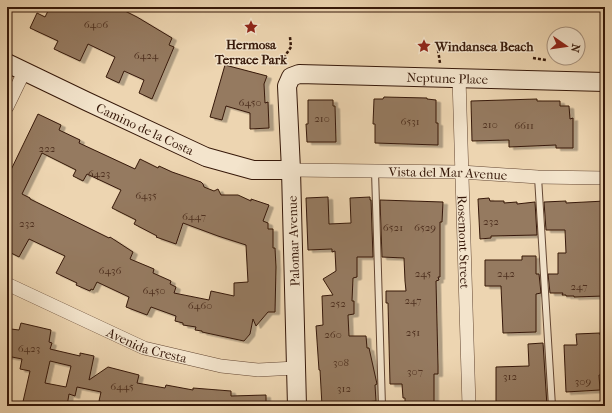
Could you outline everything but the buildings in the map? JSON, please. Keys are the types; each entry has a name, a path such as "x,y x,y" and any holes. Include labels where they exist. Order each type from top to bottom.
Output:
{"street":[{"name":"Camino de la Costa","path":"7,63 206,157 253,170 291,170"},
{"path":"7,107 24,72"},
{"name":"Neptune Place","path":"291,77 299,74 605,82"},
{"name":"Palomar Avenue","path":"291,77 286,86 291,170 297,406"},
{"name":"Rosemont Street","path":"459,78 469,406"},
{"name":"Vista del Mar Avenue","path":"291,170 461,172 538,177 605,178"},
{"name":"Avenida Cresta","path":"7,284 144,348 221,366 258,370 296,368"}],"lane":[{"path":"375,171 382,406"},
{"path":"538,177 552,406"}],"path":[{"path":"280,62 291,47 290,37"},
{"path":"438,50 440,63"},
{"path":"532,58 546,60"}],"place":[{"name":"Hermosa Terrace Park","path":"251,27"},
{"name":"Windansea Beach","path":"424,46"}]}
